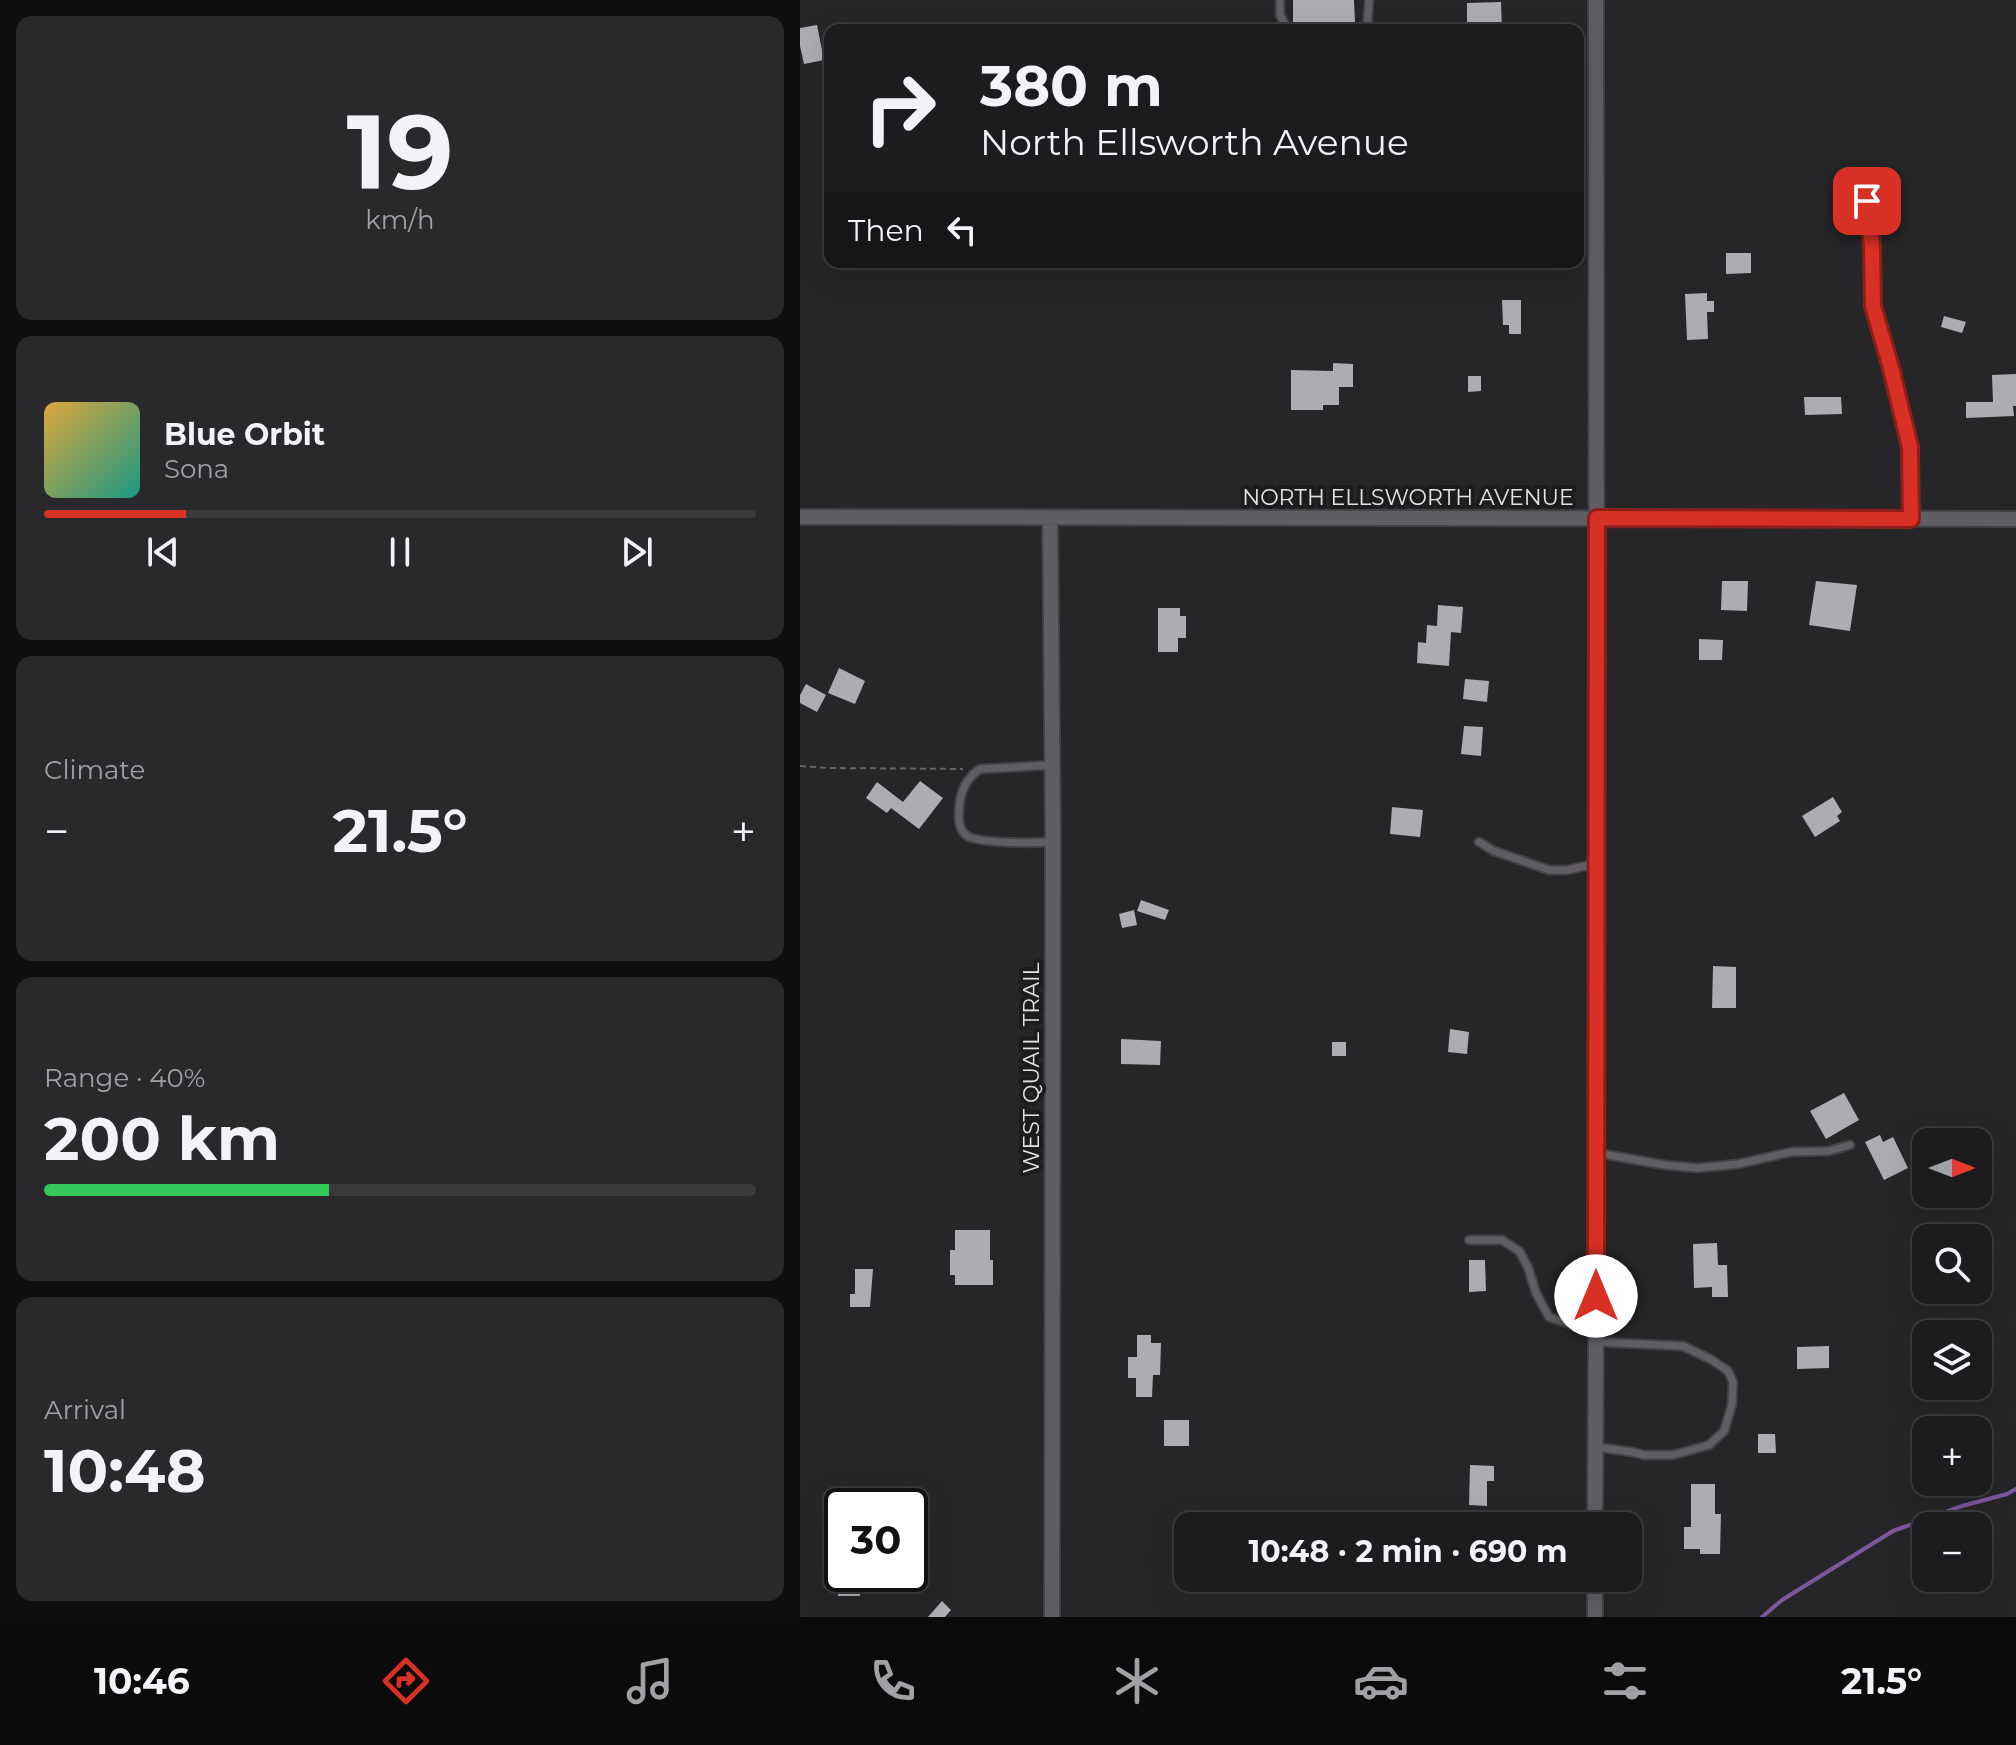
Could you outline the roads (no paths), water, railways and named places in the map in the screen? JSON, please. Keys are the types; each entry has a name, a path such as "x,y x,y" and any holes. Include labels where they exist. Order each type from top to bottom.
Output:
{"street":[{"path":"1595,1512 1596,0"},
{"name":"NORTH ELLSWORTH AVENUE","path":"800,517 2016,519"},
{"name":"WEST QUAIL TRAIL","path":"1050,519 1053,765 1052,1617"},
{"path":"1595,1592 1595,1617"}],"lane":[{"path":"1280,0 1280,15 1285,24"},
{"path":"1367,24 1369,0"},
{"path":"1867,201 1873,306 1910,447 1911,519"},
{"path":"1053,765 980,769 974,772 961,792 958,817 962,832 967,837 1053,842"},
{"path":"1479,842 1494,851 1549,870 1568,870 1597,863"},
{"path":"1597,1153 1698,1168 1738,1164 1791,1152 1829,1151 1850,1145"},
{"path":"1469,1240 1502,1240 1519,1251 1549,1317 1573,1325 1596,1325"},
{"path":"1596,1342 1683,1346 1728,1371 1733,1382 1732,1405 1724,1431 1709,1445 1673,1455 1644,1455 1596,1447"}],"waterway":[{"path":"1762,1617 1782,1600 1893,1531 2016,1489"}]}
